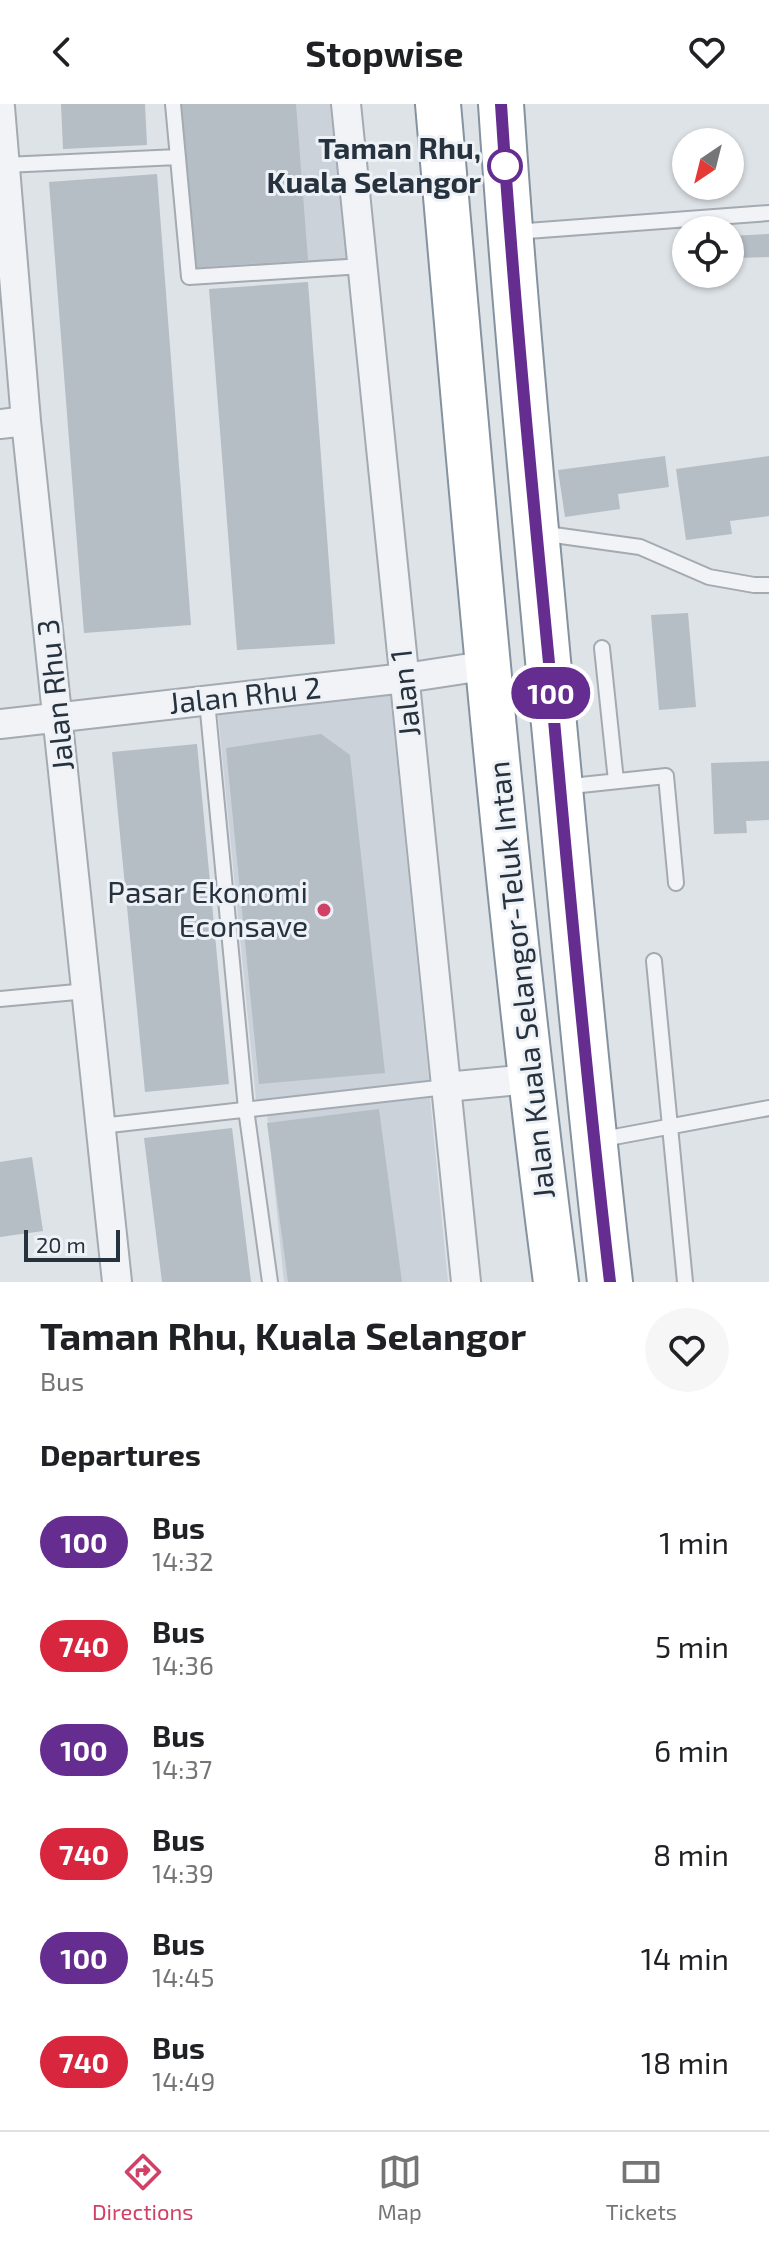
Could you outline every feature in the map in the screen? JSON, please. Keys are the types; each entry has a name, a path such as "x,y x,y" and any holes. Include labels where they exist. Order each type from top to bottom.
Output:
{"highway":[{"name":"Jalan Kuala Selangor-Teluk Intan","path":"438,104 530,1079 556,1282"},
{"name":"Jalan Kuala Selangor-Teluk Intan","path":"501,104 509,232 560,787 610,1282"}],"street":[{"name":"Jalan 1","path":"346,104 466,1282"},
{"name":"Jalan Rhu 3","path":"0,107 5,165 13,423 59,718 114,1281"},
{"name":"Jalan Rhu 2","path":"0,724 405,678 490,665"},
{"path":"446,1087 530,1079"}],"lane":[{"path":"173,104 189,277 363,266"},
{"path":"5,165 178,157"},
{"path":"509,232 769,213"},
{"path":"537,537 554,535 640,547 709,577 769,585"},
{"path":"602,648 616,781"},
{"path":"207,701 246,1109 270,1282"},
{"path":"560,787 666,776 676,883"},
{"path":"654,961 685,1282"},
{"path":"0,999 87,991"},
{"path":"101,1126 446,1087"},
{"path":"594,1141 769,1108"}],"shaded area":[{"path":"181,104 333,104 349,259 195,271"},
{"path":"390,694 429,1080 256,1100 218,714"},
{"path":"430,1098 448,1282 284,1282 267,1114"}],"building":[{"path":"61,104 145,104 147,145 63,149"},
{"path":"179,104 296,104 308,260 191,268"},
{"path":"157,174 191,625 84,633 49,182"},
{"path":"769,234 769,257 744,258 744,235"},
{"path":"308,282 335,644 237,650 209,289"},
{"path":"665,456 669,487 618,494 620,509 565,517 558,470"},
{"path":"769,456 769,516 730,521 732,534 686,540 676,469"},
{"path":"688,613 696,707 659,710 651,615"},
{"path":"321,734 350,755 385,1073 259,1084 226,748"},
{"path":"197,744 229,1084 145,1092 112,752"},
{"path":"769,761 769,820 746,821 747,833 714,834 711,763"},
{"path":"379,1109 402,1282 288,1282 267,1123"},
{"path":"232,1128 251,1282 162,1282 144,1138"},
{"path":"32,1157 43,1231 0,1237 0,1162"}],"bus line":[{"name":"100","path":"501,104 509,232 534,509 610,1282"}],"place":[{"name":"Taman Rhu, Kuala Selangor","path":"505,166"},
{"name":"Pasar Ekonomi Econsave","path":"324,910"}]}
